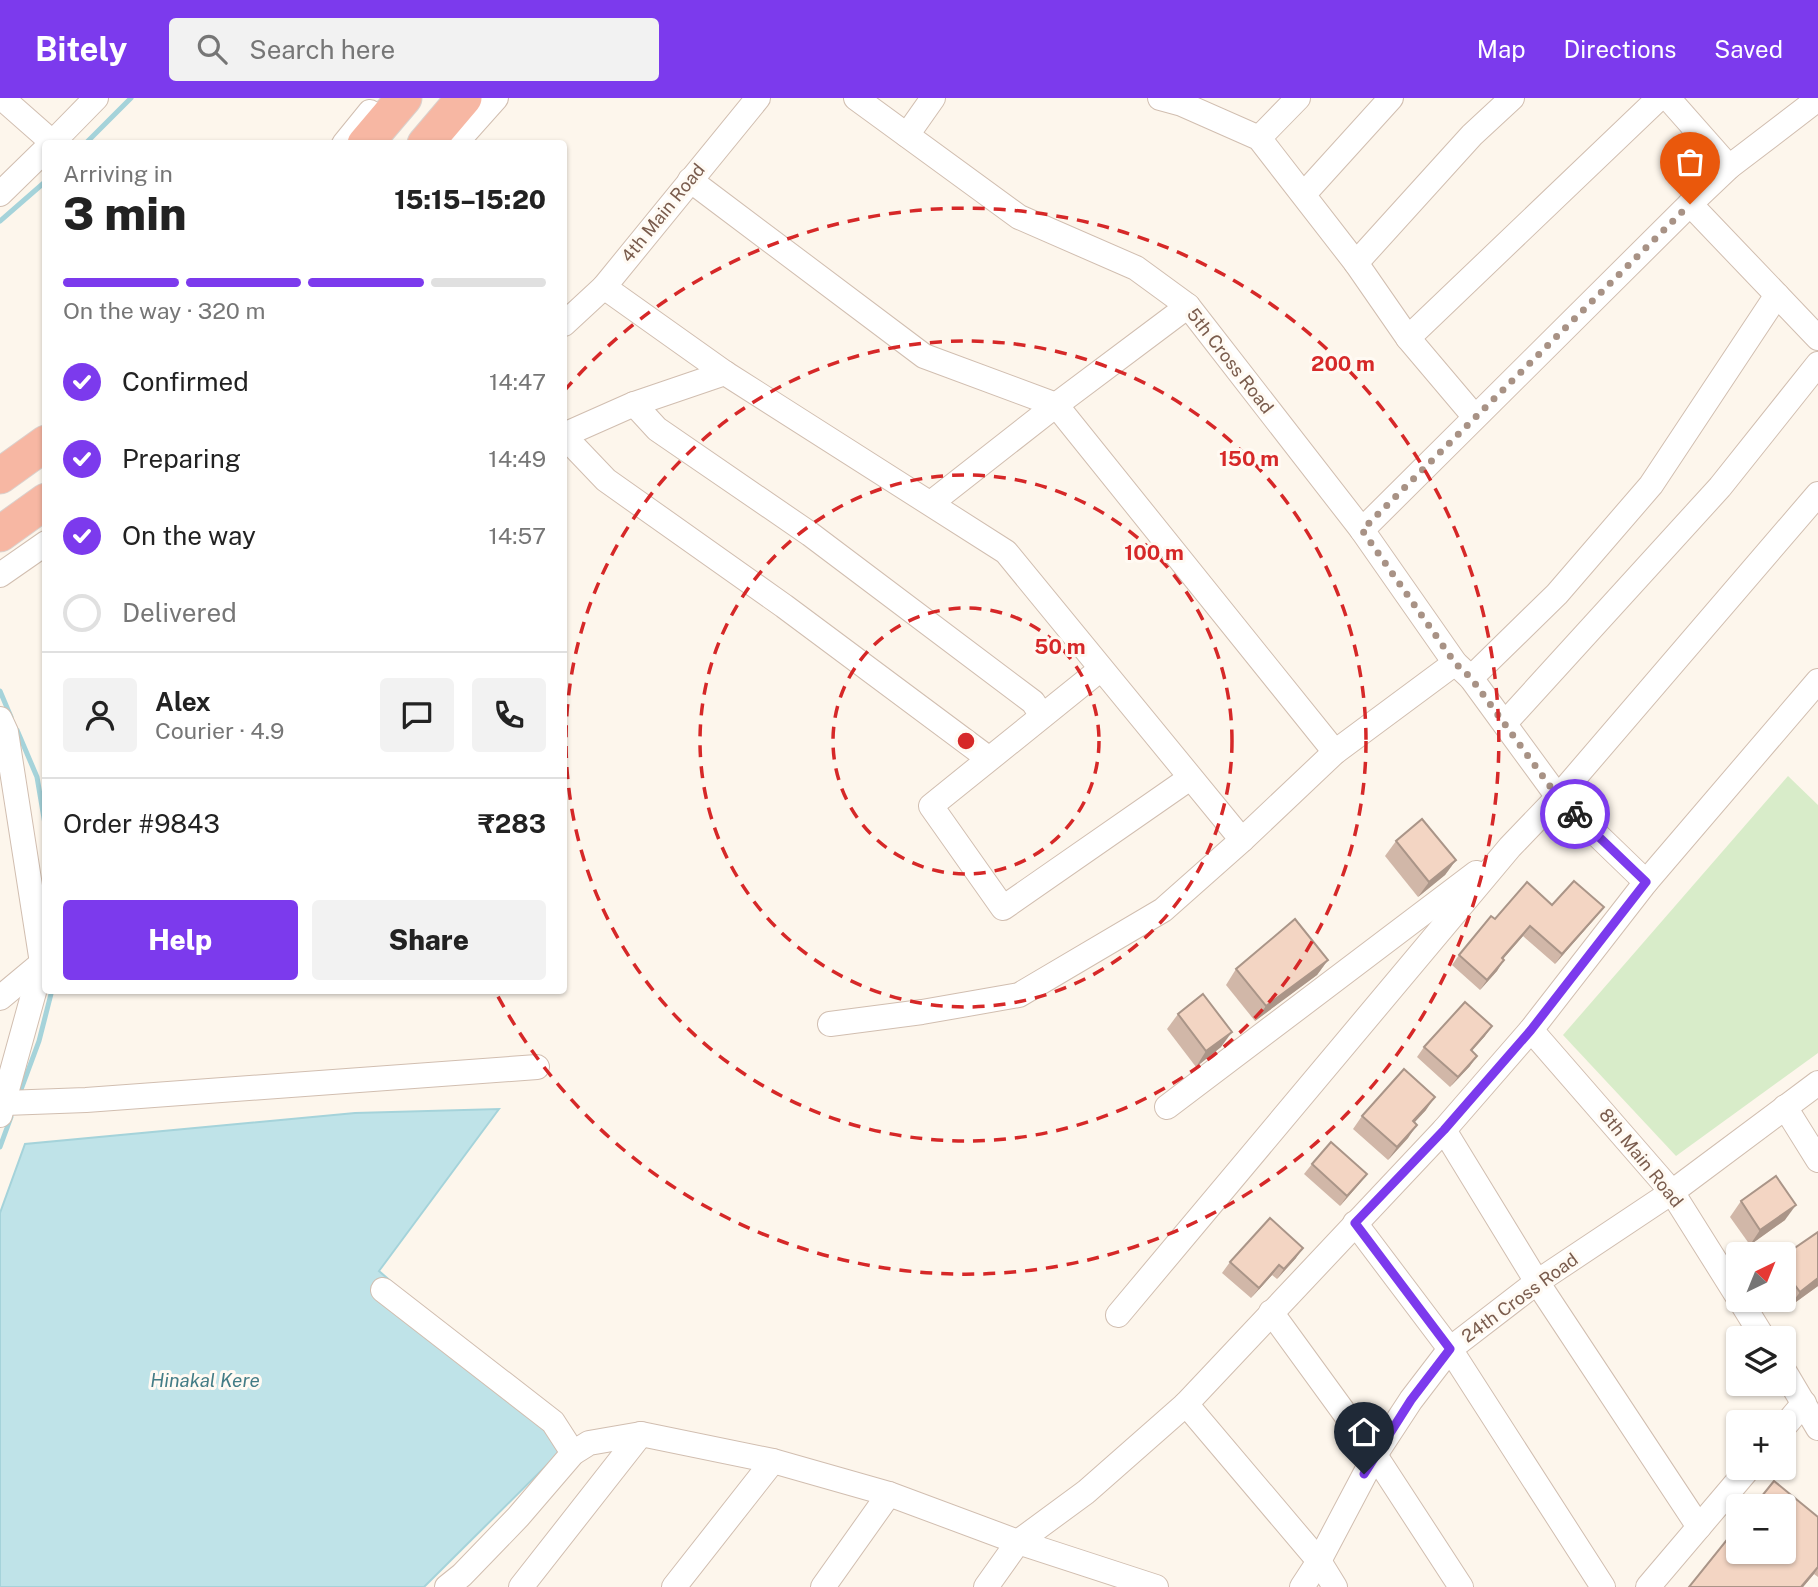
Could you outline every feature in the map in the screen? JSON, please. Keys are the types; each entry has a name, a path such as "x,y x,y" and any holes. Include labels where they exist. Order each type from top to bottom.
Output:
{"highway":[{"path":"368,140 404,98"},
{"path":"428,140 464,98"},
{"path":"0,476 42,446"},
{"path":"0,534 42,504"}],"street":[{"path":"2,98 44,140"},
{"path":"54,140 96,98"},
{"path":"347,140 382,98"},
{"path":"459,140 496,98"},
{"name":"4th Main Road","path":"567,321 604,287 758,98"},
{"name":"5th Cross Road","path":"856,98 1019,217 1136,268 1188,306 1362,530 1558,797 1646,882"},
{"path":"907,135 933,98"},
{"path":"1259,138 1298,98"},
{"path":"1304,194 1391,98"},
{"path":"1356,263 1472,135 1512,98"},
{"path":"1408,338 1659,98"},
{"path":"1668,98 1729,167"},
{"path":"1362,530 1474,416 1729,167 1818,99"},
{"path":"1176,100 1259,138 1356,263 1408,338 1474,416"},
{"path":"0,194 42,152"},
{"path":"690,180 925,356 1056,405 1335,752"},
{"path":"1690,204 1818,338"},
{"path":"604,287 724,373 1006,552 1242,840"},
{"path":"831,1024 1019,995 1163,910 1335,752 1463,670 1557,594 1651,485 1777,295"},
{"path":"931,503 1188,306"},
{"path":"1505,723 1720,486 1818,364"},
{"path":"567,435 634,404 724,373"},
{"path":"634,404 657,429 810,534 1034,702 1042,716"},
{"path":"0,458 42,427"},
{"path":"567,439 606,480 784,606 988,758"},
{"path":"1118,1315 1510,847 1558,797 1818,494"},
{"path":"0,575 42,546"},
{"path":"1101,669 988,758 931,807 1003,908 1190,779"},
{"path":"986,1587 1018,1542 1086,1492 1186,1405 1444,1130 1531,1030 1646,882 1818,681"},
{"path":"0,719 6,732 9,815 42,962 2,1109 100,1099 537,1068"},
{"path":"1167,1107 1510,847"},
{"path":"0,998 42,962"},
{"name":"8th Main Road","path":"1531,1030 1672,1192 1726,1277"},
{"name":"24th Cross Road","path":"1302,1587 1319,1561 1375,1455 1411,1400 1450,1349 1537,1282 1672,1192 1818,1083"},
{"path":"1785,1107 1818,1160"},
{"path":"1444,1130 1537,1282 1699,1527"},
{"path":"1355,1223 1450,1349 1603,1587"},
{"path":"383,1290 553,1422 573,1452"},
{"path":"1271,1312 1375,1455 1461,1587"},
{"path":"1796,1390 1818,1428"},
{"path":"1796,1413 1804,1403"},
{"path":"1186,1405 1319,1561 1335,1587"},
{"path":"521,1587 641,1434"},
{"path":"447,1587 518,1517 573,1452 589,1443 641,1434 773,1461 889,1494 1018,1542 1156,1587"},
{"path":"674,1587 773,1461"},
{"path":"1648,1587 1739,1480"},
{"path":"824,1587 889,1494"}],"green space":[{"path":"1788,776 1818,805 1818,1053 1676,1156 1563,1035"}],"water":[{"name":"Hinakal Kere","path":"499,1109 379,1271 573,1439 424,1587 0,1587 0,1213 25,1144 355,1113"}],"building":[{"path":"1422,819 1456,860 1429,882 1396,841"},
{"path":"1574,881 1604,907 1562,954 1530,926 1487,980 1459,955 1491,916 1495,919 1527,882 1552,905"},
{"path":"1295,919 1328,960 1266,1006 1236,969"},
{"path":"1203,994 1232,1032 1206,1051 1178,1014"},
{"path":"1465,1002 1492,1026 1471,1050 1477,1056 1458,1077 1424,1047"},
{"path":"1404,1069 1435,1097 1413,1121 1417,1125 1397,1147 1362,1116"},
{"path":"1331,1142 1367,1174 1347,1196 1312,1164"},
{"path":"1776,1176 1796,1205 1760,1230 1741,1201"},
{"path":"1270,1218 1303,1248 1284,1269 1279,1265 1259,1288 1230,1262"},
{"path":"1818,1232 1818,1278 1800,1292 1796,1287 1796,1247"},
{"path":"1774,1481 1790,1494 1764,1494"},
{"path":"1796,1499 1818,1517 1818,1567 1801,1587 1689,1587 1726,1541 1726,1564 1796,1564"}],"waterway":[{"path":"89,140 131,98"},
{"path":"0,221 42,184"},
{"path":"0,691 11,717"},
{"path":"17,730 37,777 42,806"},
{"path":"19,1095 39,1041 51,994"},
{"path":"0,1147 11,1117"}],"way so far":[{"path":"1575,814 1558,797 1471,678 1455,663 1362,530 1690,204"}],"route":[{"path":"1364,1474 1411,1400 1450,1349 1355,1223 1444,1130 1531,1030 1646,882 1575,814"}]}
